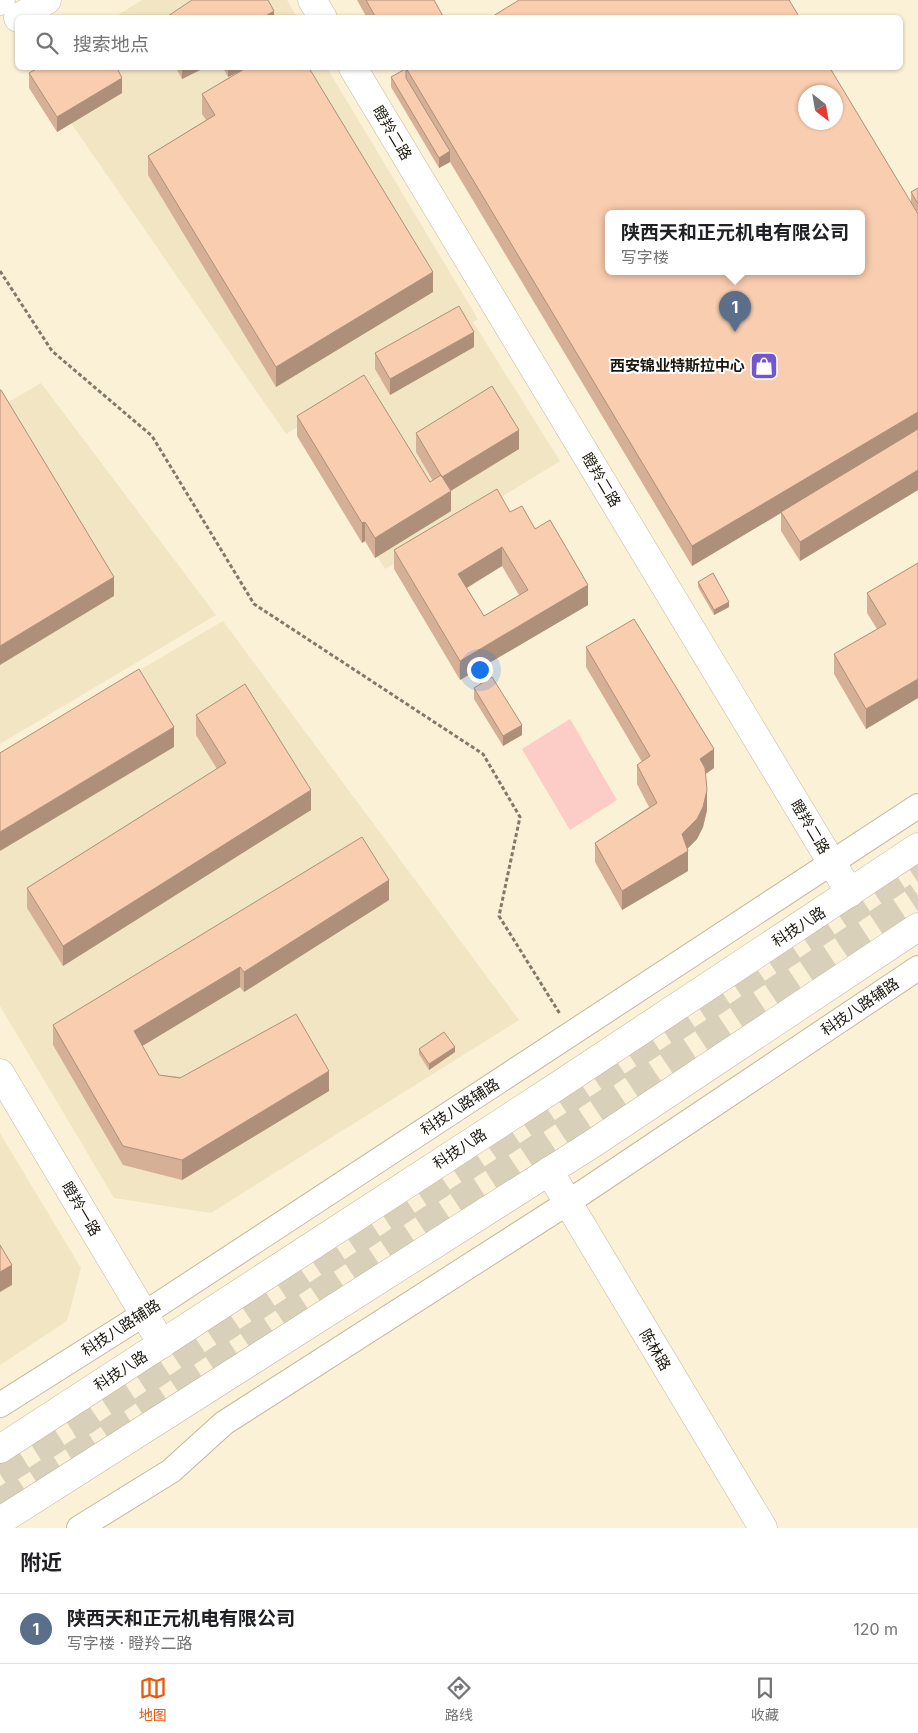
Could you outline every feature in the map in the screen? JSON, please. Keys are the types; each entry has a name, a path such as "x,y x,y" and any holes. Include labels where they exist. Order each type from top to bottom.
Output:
{"main road":[{"path":"23,15 47,0"},
{"path":"312,0 321,15"},
{"path":"0,28 15,20"},
{"name":"瞪羚二路","path":"354,70 850,893"},
{"name":"科技八路","path":"0,1448 162,1344 918,847"},
{"path":"0,1521 549,1172 918,927"},
{"name":"瞪羚一路","path":"0,1073 162,1344"},
{"name":"陈林路","path":"549,1172 763,1528"}],"street":[{"name":"科技八路辅路","path":"0,1405 144,1314 918,806"},
{"name":"科技八路辅路","path":"79,1528 171,1470 224,1423 567,1203 918,968"}],"path":[{"path":"0,272 52,352 152,436 254,604 483,754 520,817 498,916 573,1033"}],"shaded area":[{"path":"142,0 287,0 296,15 118,15"},
{"path":"34,70 328,70 478,319 473,322 560,461 385,569 299,429 410,359 286,434"},
{"path":"41,383 216,615 0,744 0,407"},
{"path":"223,621 519,1020 211,1213 114,1198 0,1006 0,752"},
{"path":"570,719 617,800 570,830 522,749"},
{"path":"0,1133 81,1268 67,1321 0,1365"}],"building":[{"path":"192,0 268,0 274,11 267,15 170,15"},
{"path":"366,0 434,0 442,15 374,15"},
{"path":"519,0 789,0 798,15 495,15"},
{"path":"34,70 118,70 122,78 57,117 29,73"},
{"path":"243,70 310,70 433,272 276,367 148,156 215,115 202,94"},
{"path":"406,70 406,78 450,151 439,158 391,77"},
{"path":"407,70 831,70 840,85 798,85 798,130 843,130 843,90 918,214 918,412 692,546"},
{"path":"918,188 918,204 911,192"},
{"path":"459,306 474,332 390,379 375,353"},
{"path":"364,375 430,482 441,475 451,491 375,538 365,522 362,523 297,416"},
{"path":"492,386 519,430 442,477 416,433"},
{"path":"0,390 114,577 0,646"},
{"path":"918,429 918,470 800,542 781,512"},
{"path":"497,489 510,512 522,506 535,529 550,520 588,585 460,661 394,550","holes":["502,547 528,590 484,616 458,574"]},
{"path":"918,563 918,679 866,709 834,654 886,624 867,593"},
{"path":"713,573 729,602 714,610 698,582"},
{"path":"634,619 714,749 700,759 705,768 707,790 703,807 697,819 682,834 688,851 622,891 595,843 657,803 637,765 650,756 586,647"},
{"path":"139,669 174,727 0,832 0,753"},
{"path":"492,677 522,725 503,736 474,688"},
{"path":"245,684 311,790 63,946 27,888 226,763 196,715"},
{"path":"362,837 389,880 244,972 240,967 134,1031 159,1075 180,1078 296,1014 329,1071 182,1160 123,1146 53,1025"},
{"path":"444,1032 455,1047 429,1064 419,1049"},
{"path":"0,1245 12,1265 0,1272"}],"tunnel":[{"path":"0,1474 83,1422 918,866"},
{"path":"0,1503 918,896"}],"place":[{"name":"陕西天和正元机电有限公司","path":"735,332"},
{"name":"西安锦业特斯拉中心","path":"764,366"}]}
